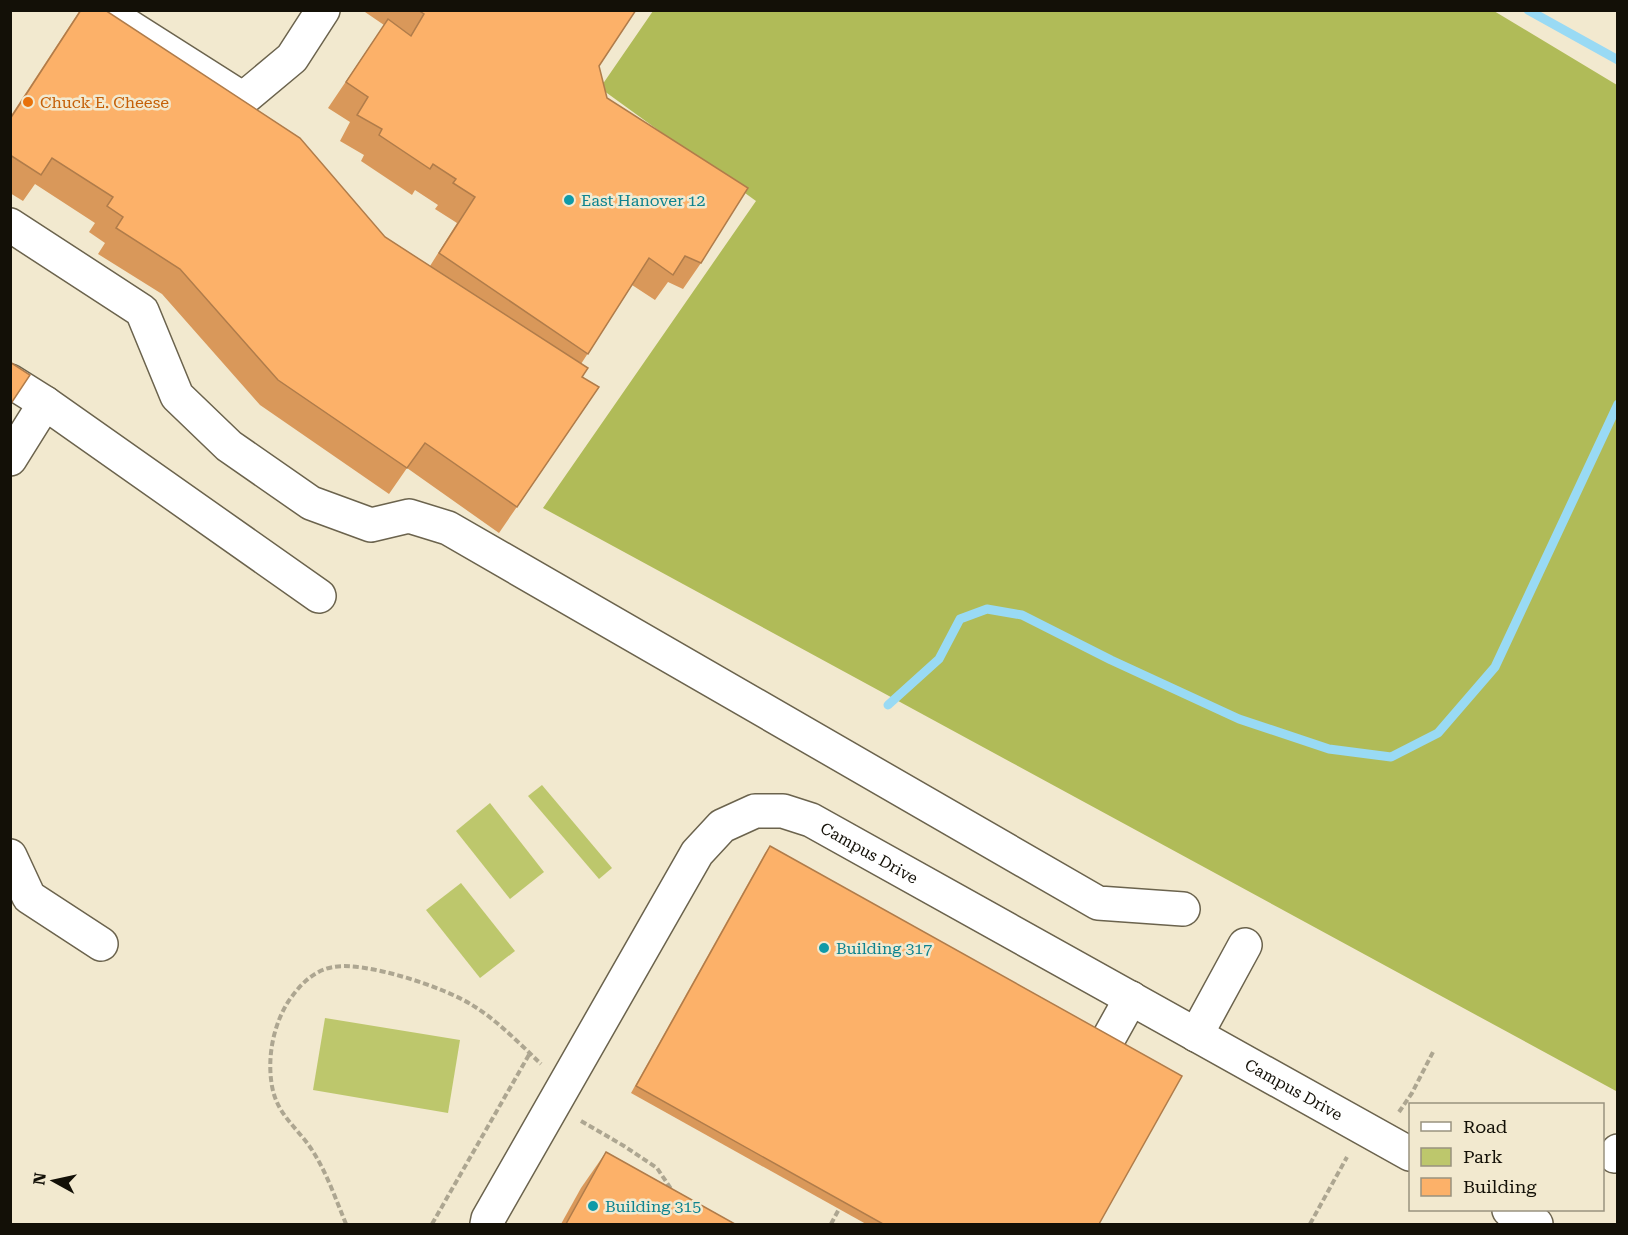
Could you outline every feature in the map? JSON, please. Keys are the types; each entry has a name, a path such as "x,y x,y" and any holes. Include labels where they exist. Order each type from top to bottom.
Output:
{"lane":[{"path":"103,10 243,99"},
{"path":"219,122 292,58 323,10"},
{"path":"10,225 109,275 142,311 177,396 229,446 310,503 371,525 409,516 448,528 1098,903 1183,909"},
{"path":"10,381 45,403 319,596"},
{"path":"10,459 45,403"},
{"name":"Campus Drive","path":"486,1223 697,853 722,826 755,811 783,811 811,820 1409,1153"},
{"path":"10,856 29,897 101,944"},
{"path":"1196,1035 1245,945"},
{"path":"1106,1043 1131,999"},
{"path":"1513,1211 1536,1224"}],"path":[{"path":"346,1224 313,1151 280,1112 272,1084 270,1063 274,1034 283,1010 296,990 313,974 334,967 370,969 423,982 472,1004 542,1064"},
{"path":"1399,1113 1433,1052"},
{"path":"432,1224 530,1053"},
{"path":"578,1119 657,1168 676,1197"},
{"path":"1310,1224 1347,1156"},
{"path":"831,1224 839,1209"}],"green space":[{"path":"653,11 1494,11 1617,85 1616,1091 543,508 756,201 600,88"},
{"path":"542,785 612,868 599,879 528,796"},
{"path":"490,803 544,872 510,899 456,831"},
{"path":"461,883 515,951 480,978 426,910"},
{"path":"325,1018 460,1040 448,1113 313,1090"}],"building":[{"path":"81,10 105,10 300,138 385,237 588,368 582,377 599,387 517,507 425,443 407,468 278,380 180,269 116,228 123,217 107,206 113,197 52,158 41,175 10,155 10,119"},
{"name":"East Hanover 12","path":"418,10 636,10 599,66 607,98 748,188 701,263 685,256 673,275 649,258 588,354 439,253 475,197 453,183 456,179 433,164 430,169 379,135 382,129 357,115 368,97 346,82 388,19 411,36 424,14"},
{"path":"10,362 30,375 10,405"},
{"name":"Building 317","path":"770,846 1182,1076 1099,1224 883,1224 636,1086"},
{"path":"606,1152 735,1224 566,1224"}],"waterway":[{"path":"1528,10 1618,60"},
{"path":"888,705 939,659 960,619 987,609 1022,615 1111,660 1239,719 1329,749 1391,757 1438,733 1495,667 1618,404"}],"place":[{"name":"Chuck E. Cheese","path":"28,102"},
{"name":"East Hanover 12","path":"569,200"},
{"name":"Building 317","path":"824,948"},
{"name":"Building 315","path":"593,1206"}]}
